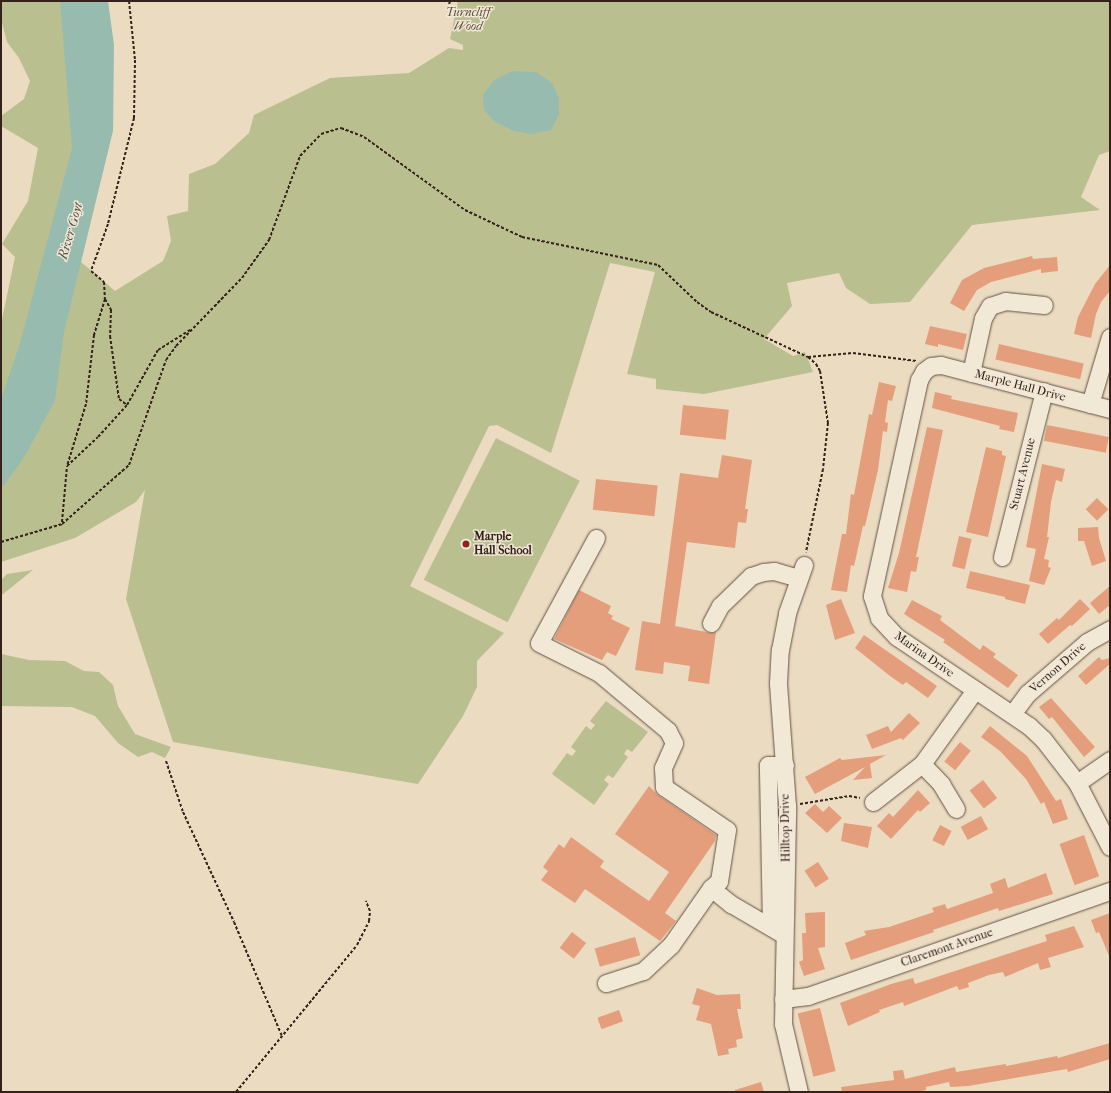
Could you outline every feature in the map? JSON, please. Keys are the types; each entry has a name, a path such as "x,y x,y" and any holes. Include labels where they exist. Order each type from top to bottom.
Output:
{"street":[{"path":"971,373 983,318 990,306 1005,301 1040,308"},
{"path":"1090,404 1110,338"},
{"name":"Marple Hall Drive","path":"931,366 941,365 1110,409"},
{"name":"Marina Drive","path":"931,366 919,380 872,596 879,618 887,628 1012,714 1043,739 1077,783 1110,847"},
{"name":"Stuart Avenue","path":"1002,557 1044,391"},
{"path":"596,538 539,643 603,675 672,736 673,748 662,775 664,787 727,830 719,880 711,888 671,945 643,971 606,983"},
{"path":"711,623 720,606 751,576 763,572 774,571 801,572"},
{"name":"Hilltop Drive","path":"799,1092 788,1051 777,931 787,901 787,806 778,683 780,650 801,572"},
{"name":"Vernon Drive","path":"1012,714 1028,694 1087,642 1110,629"},
{"path":"870,804 922,764 975,690"},
{"path":"1077,783 1110,760"},
{"path":"777,931 768,765 785,764"},
{"path":"922,764 941,784 956,809"},
{"path":"711,888 731,904 777,931"},
{"name":"Claremont Avenue","path":"783,999 808,996 1110,891"}],"path":[{"path":"62,524 67,466 86,404 94,335 105,299 104,282 91,271 108,224 134,118 135,60 129,1"},
{"path":"448,9 450,1"},
{"path":"1,542 62,524 129,465 166,360 191,330 242,278 269,240 300,156 321,134 341,128 364,137 472,213 522,237 658,264 697,302 711,312 808,357 820,371 828,423 823,469 801,572"},
{"path":"105,299 111,310 110,336 119,399 126,405"},
{"path":"67,466 98,437 126,405 158,350 191,330"},
{"path":"808,357 853,353 909,358 931,366"},
{"path":"166,761 183,812 234,922 282,1036"},
{"path":"787,806 849,796 870,804"},
{"path":"236,1092 357,945 369,921 370,911 366,902"}],"green space":[{"name":"Turncliff Wood","path":"1,1 89,1 67,250 115,291 163,261 171,241 167,216 188,211 189,174 215,164 249,133 254,115 330,78 409,73 449,48 463,50 463,45 450,39 458,1 1110,1 1110,151 1099,155 1081,197 1100,210 972,225 910,302 870,304 846,288 839,273 787,283 792,306 764,339 793,356 805,352 813,372 704,394 656,389 656,379 627,374 655,272 610,263 551,453 497,425 489,426 410,586 504,633 477,661 477,687 463,716 418,784 173,742 126,599 145,490 136,502 75,538 1,562 1,324 15,257 2,244 28,201 38,148 1,126 1,116 24,99 30,81 19,58 7,42 1,19"},
{"path":"496,438 580,481 508,622 424,580"},
{"path":"33,570 1,597 1,580 7,574"},
{"path":"1,654 29,660 65,661 84,671 99,672 113,685 118,706 135,734 171,747 165,758 152,752 138,757 118,743 95,716 72,707 1,706"},
{"path":"606,701 648,732 632,752 627,749 624,754 628,757 613,778 608,775 604,780 609,784 594,805 552,774 567,753 572,756 576,751 571,747 586,726 591,730 595,725 590,721"}],"water":[{"name":"River Goyt","path":"60,1 108,1 114,45 113,131 64,332 55,400 25,456 1,489 1,399 20,343 72,148"},
{"path":"512,71 536,72 552,83 559,98 559,114 551,130 531,134 514,131 495,122 484,110 483,95 494,80"}],"building":[{"path":"1032,256 1033,259 1057,257 1058,271 1041,273 1041,269 991,282 977,290 964,311 950,303 962,280 984,268"},
{"path":"1110,265 1110,291 1101,302 1096,314 1091,338 1074,334 1078,317 1095,284"},
{"path":"930,326 967,334 963,350 938,344 938,347 925,344"},
{"path":"999,344 1084,364 1080,379 995,360"},
{"path":"879,382 896,386 892,401 888,400 885,422 888,423 887,432 883,431 878,470 854,566 851,565 847,592 831,590 842,534 846,534 851,494 854,495 869,414 872,415"},
{"path":"935,392 952,396 951,399 1018,413 1014,432 999,429 1000,426 932,408"},
{"path":"683,405 729,410 726,440 680,435"},
{"path":"1047,425 1109,437 1106,453 1044,441"},
{"path":"927,427 943,430 916,557 919,557 916,572 911,571 907,592 888,588 899,553"},
{"path":"986,447 1002,451 1002,455 1006,456 988,537 966,532"},
{"path":"722,455 752,460 745,509 748,509 746,523 738,522 735,548 687,542 675,626 711,633 716,632 709,684 688,681 690,666 664,662 663,674 635,670 642,621 660,624 680,473 718,478"},
{"path":"1042,464 1065,469 1062,482 1056,480 1051,502 1047,537 1049,537 1044,559 1049,560 1048,567 1051,568 1044,585 1029,581 1036,549 1026,547"},
{"path":"596,479 658,485 654,516 593,510"},
{"path":"1097,498 1108,509 1097,521 1086,509"},
{"path":"1098,527 1099,538 1106,561 1092,566 1084,541 1078,541 1078,528"},
{"path":"959,536 972,539 965,569 952,566"},
{"path":"970,571 1030,585 1025,604 1005,599 1005,597 966,588"},
{"path":"1110,586 1110,605 1099,614 1090,603"},
{"path":"579,590 611,606 608,613 613,616 611,619 630,628 616,656 607,652 602,660 554,639"},
{"path":"841,599 855,633 835,640 826,605"},
{"path":"1080,599 1090,609 1072,626 1070,625 1048,644 1039,634 1057,618 1059,620"},
{"path":"912,600 942,616 940,620 980,650 983,645 996,654 993,657 1018,675 1008,688 943,642 945,640 904,614"},
{"path":"864,635 937,686 928,698 906,682 903,685 855,648"},
{"path":"1099,657 1102,660 1110,658 1110,664 1086,685 1078,676"},
{"path":"1051,698 1095,747 1084,757 1052,717 1049,719 1039,707"},
{"path":"909,713 920,723 903,740 901,738 872,749 866,735 888,726 891,732"},
{"path":"990,726 1027,756 1056,801 1061,799 1068,819 1053,824 1044,802 1041,804 1026,779 1000,751 981,737"},
{"path":"960,742 971,751 955,770 944,761"},
{"path":"886,755 870,764 872,778 853,780 865,767 815,794 805,777 840,758 842,760"},
{"path":"983,780 997,798 984,809 970,790"},
{"path":"649,786 658,795 716,835 715,841 665,913 676,921 660,941 585,889 575,903 541,880 548,871 543,867 559,844 564,848 571,837 604,861 600,867 649,901 669,872 615,834"},
{"path":"918,790 930,803 920,812 918,810 891,839 877,826 889,813 893,817"},
{"path":"815,804 823,812 829,806 842,818 827,833 805,813"},
{"path":"981,816 988,829 968,840 961,827"},
{"path":"844,823 872,827 868,848 841,841"},
{"path":"940,825 952,831 944,846 932,840"},
{"path":"1084,835 1099,876 1075,885 1060,844"},
{"path":"818,862 829,879 815,887 805,871"},
{"path":"1046,873 1053,894 999,911 998,908 933,930 934,932 851,960 845,943 866,935 864,931 889,927 934,912 932,908 945,904 947,909 993,893 990,884 1005,878 1008,888"},
{"path":"825,912 825,947 818,948 825,969 804,976 799,962 803,960 802,933 806,933 805,913"},
{"path":"1110,913 1110,958 1099,932 1096,933 1091,920"},
{"path":"1074,926 1084,947 1048,958 1051,967 1040,970 1038,963 1005,977 1003,972 989,975 968,983 969,987 959,990 957,986 904,1006 903,1002 879,1010 880,1012 848,1026 840,1003 891,984 913,978 915,984 1047,941 1045,935"},
{"path":"572,932 586,943 574,959 560,948"},
{"path":"635,937 640,955 600,967 595,949"},
{"path":"697,988 717,995 740,994 741,1009 737,1009 743,1038 736,1040 737,1047 728,1049 729,1054 718,1056 711,1024 696,1020 700,1006 692,1004"},
{"path":"820,1008 836,1071 813,1077 798,1014"},
{"path":"619,1010 623,1021 601,1029 597,1018"},
{"path":"1110,1043 1110,1059 1068,1072 1067,1069 968,1086 950,1087 949,1082 926,1087 926,1090 916,1092 842,1092 841,1087 894,1080 893,1071 903,1070 905,1079 955,1067 956,1072 1006,1064 1006,1066 1057,1056 1058,1058"},
{"path":"761,1082 764,1092 735,1092 735,1090"}],"place":[{"name":"Marple Hall School","path":"466,544"}]}
